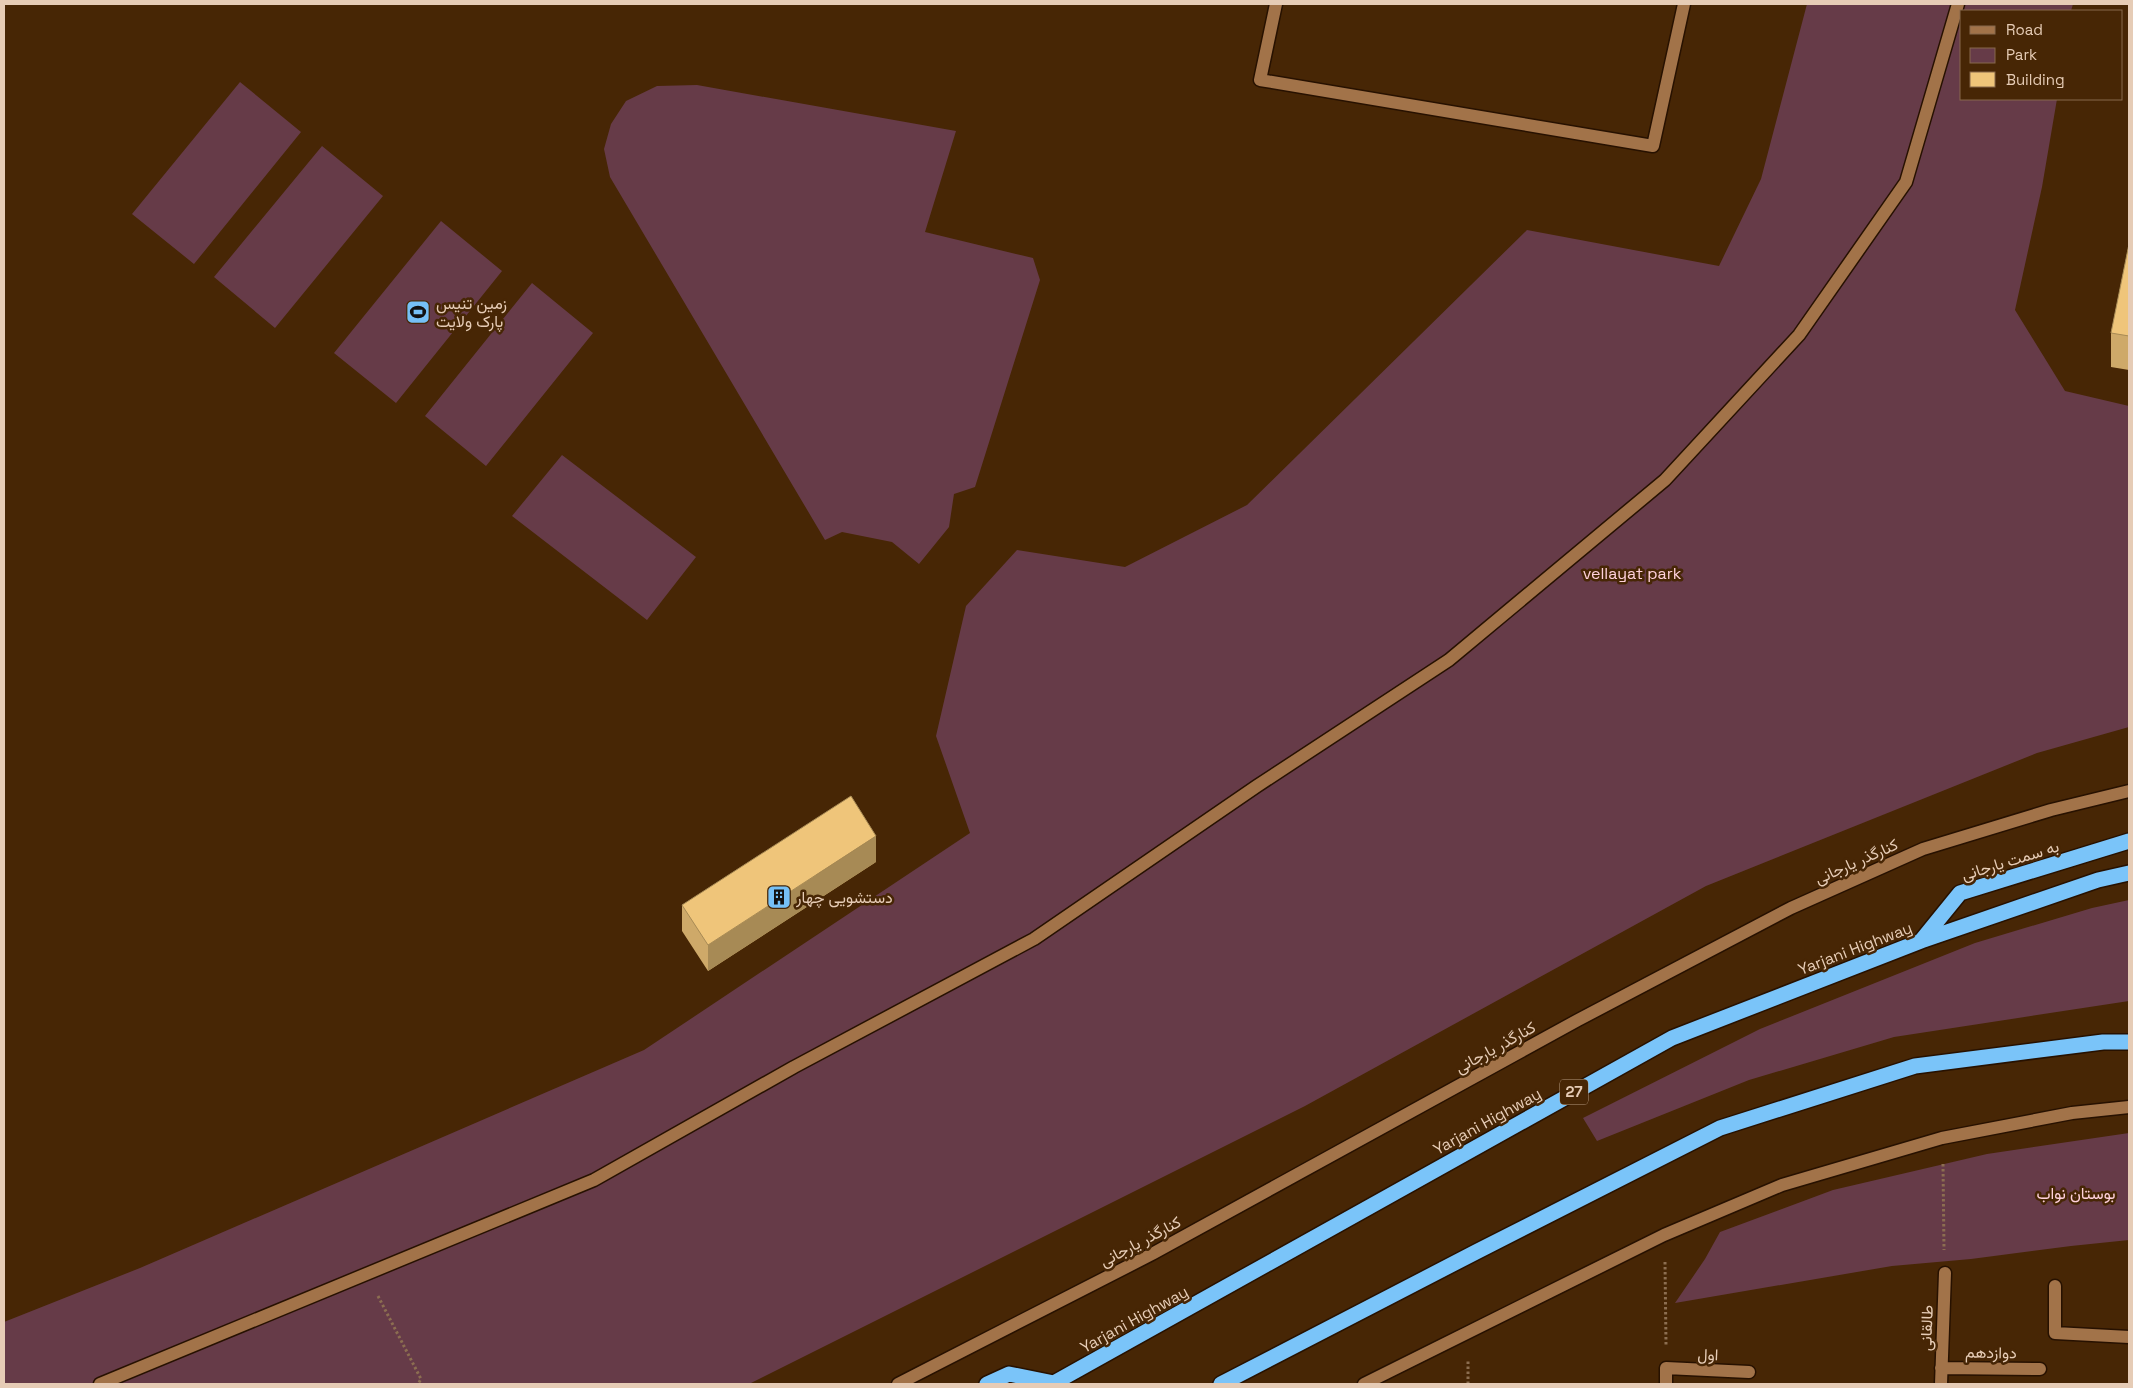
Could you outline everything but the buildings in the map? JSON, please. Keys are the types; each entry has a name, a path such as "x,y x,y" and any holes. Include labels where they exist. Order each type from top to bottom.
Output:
{"highway":[{"name":"به سمت یارجانی","path":"1921,941 1960,894 2129,841"},
{"name":"Yarjani Highway","path":"1053,1384 1672,1038 1921,941 2098,880 2129,873"},
{"path":"1221,1384 1720,1128 1915,1066 2103,1042 2129,1042"},
{"path":"987,1384 1009,1374 1053,1384"}],"main road":[{"path":"1276,4 1260,80 1653,146 1684,4"},
{"path":"100,1384 594,1180 794,1068 1034,939 1257,786 1449,660 1665,480 1799,335 1906,182 1958,4"},
{"name":"کنارگذر یارجانی","path":"898,1384 1152,1254 1578,1020 1791,908 1923,850 2051,810 2129,791"},
{"path":"1364,1384 1664,1236 1782,1185 1942,1138 2072,1113 2129,1107"},
{"name":"طالقانی","path":"1940,1384 1945,1273"},
{"path":"2055,1286 2055,1333 2129,1337"},
{"path":"1666,1368 1666,1384"},
{"name":"اول","path":"1666,1368 1749,1372"},
{"name":"دوازدهم","path":"1941,1368 2040,1369"}],"path":[{"path":"1942,1138 1945,1273"},
{"path":"1664,1236 1666,1368"},
{"path":"366,1275 421,1379 418,1384"}],"green space":[{"name":"vellayat park","path":"1807,4 2073,4 2071,10 1960,10 1960,100 2057,100 2042,187 2015,310 2065,391 2129,406 2129,727 2037,753 1706,886 1305,1106 749,1384 4,1384 4,1322 140,1268 644,1050 970,833 936,736 966,606 1017,550 1125,567 1247,505 1527,230 1719,266 1761,179"},
{"path":"240,82 301,132 194,264 132,214"},
{"path":"697,85 956,131 925,232 1033,258 1040,280 975,487 954,494 949,527 919,564 892,542 842,532 825,540 610,177 604,149 611,124 626,101 657,86"},
{"path":"322,146 383,196 275,328 214,277"},
{"name":"زمین تنیس پارک ولایت","path":"441,221 502,271 396,403 334,353"},
{"path":"532,283 593,333 486,466 425,416"},
{"path":"562,455 696,557 647,620 512,516"},
{"path":"2129,900 2129,1001 1894,1037 1749,1080 1597,1141 1583,1118 1760,1029 1975,943 2092,908"},
{"name":"بوستان نواب","path":"2129,1133 2129,1240 1971,1259 1892,1266 1675,1303 1705,1259 1720,1232 1833,1190 1987,1154"}],"place":[{"name":"زمین تنیس پارک ولایت","path":"418,312"},
{"name":"دستشویی چهار","path":"779,897"}]}
